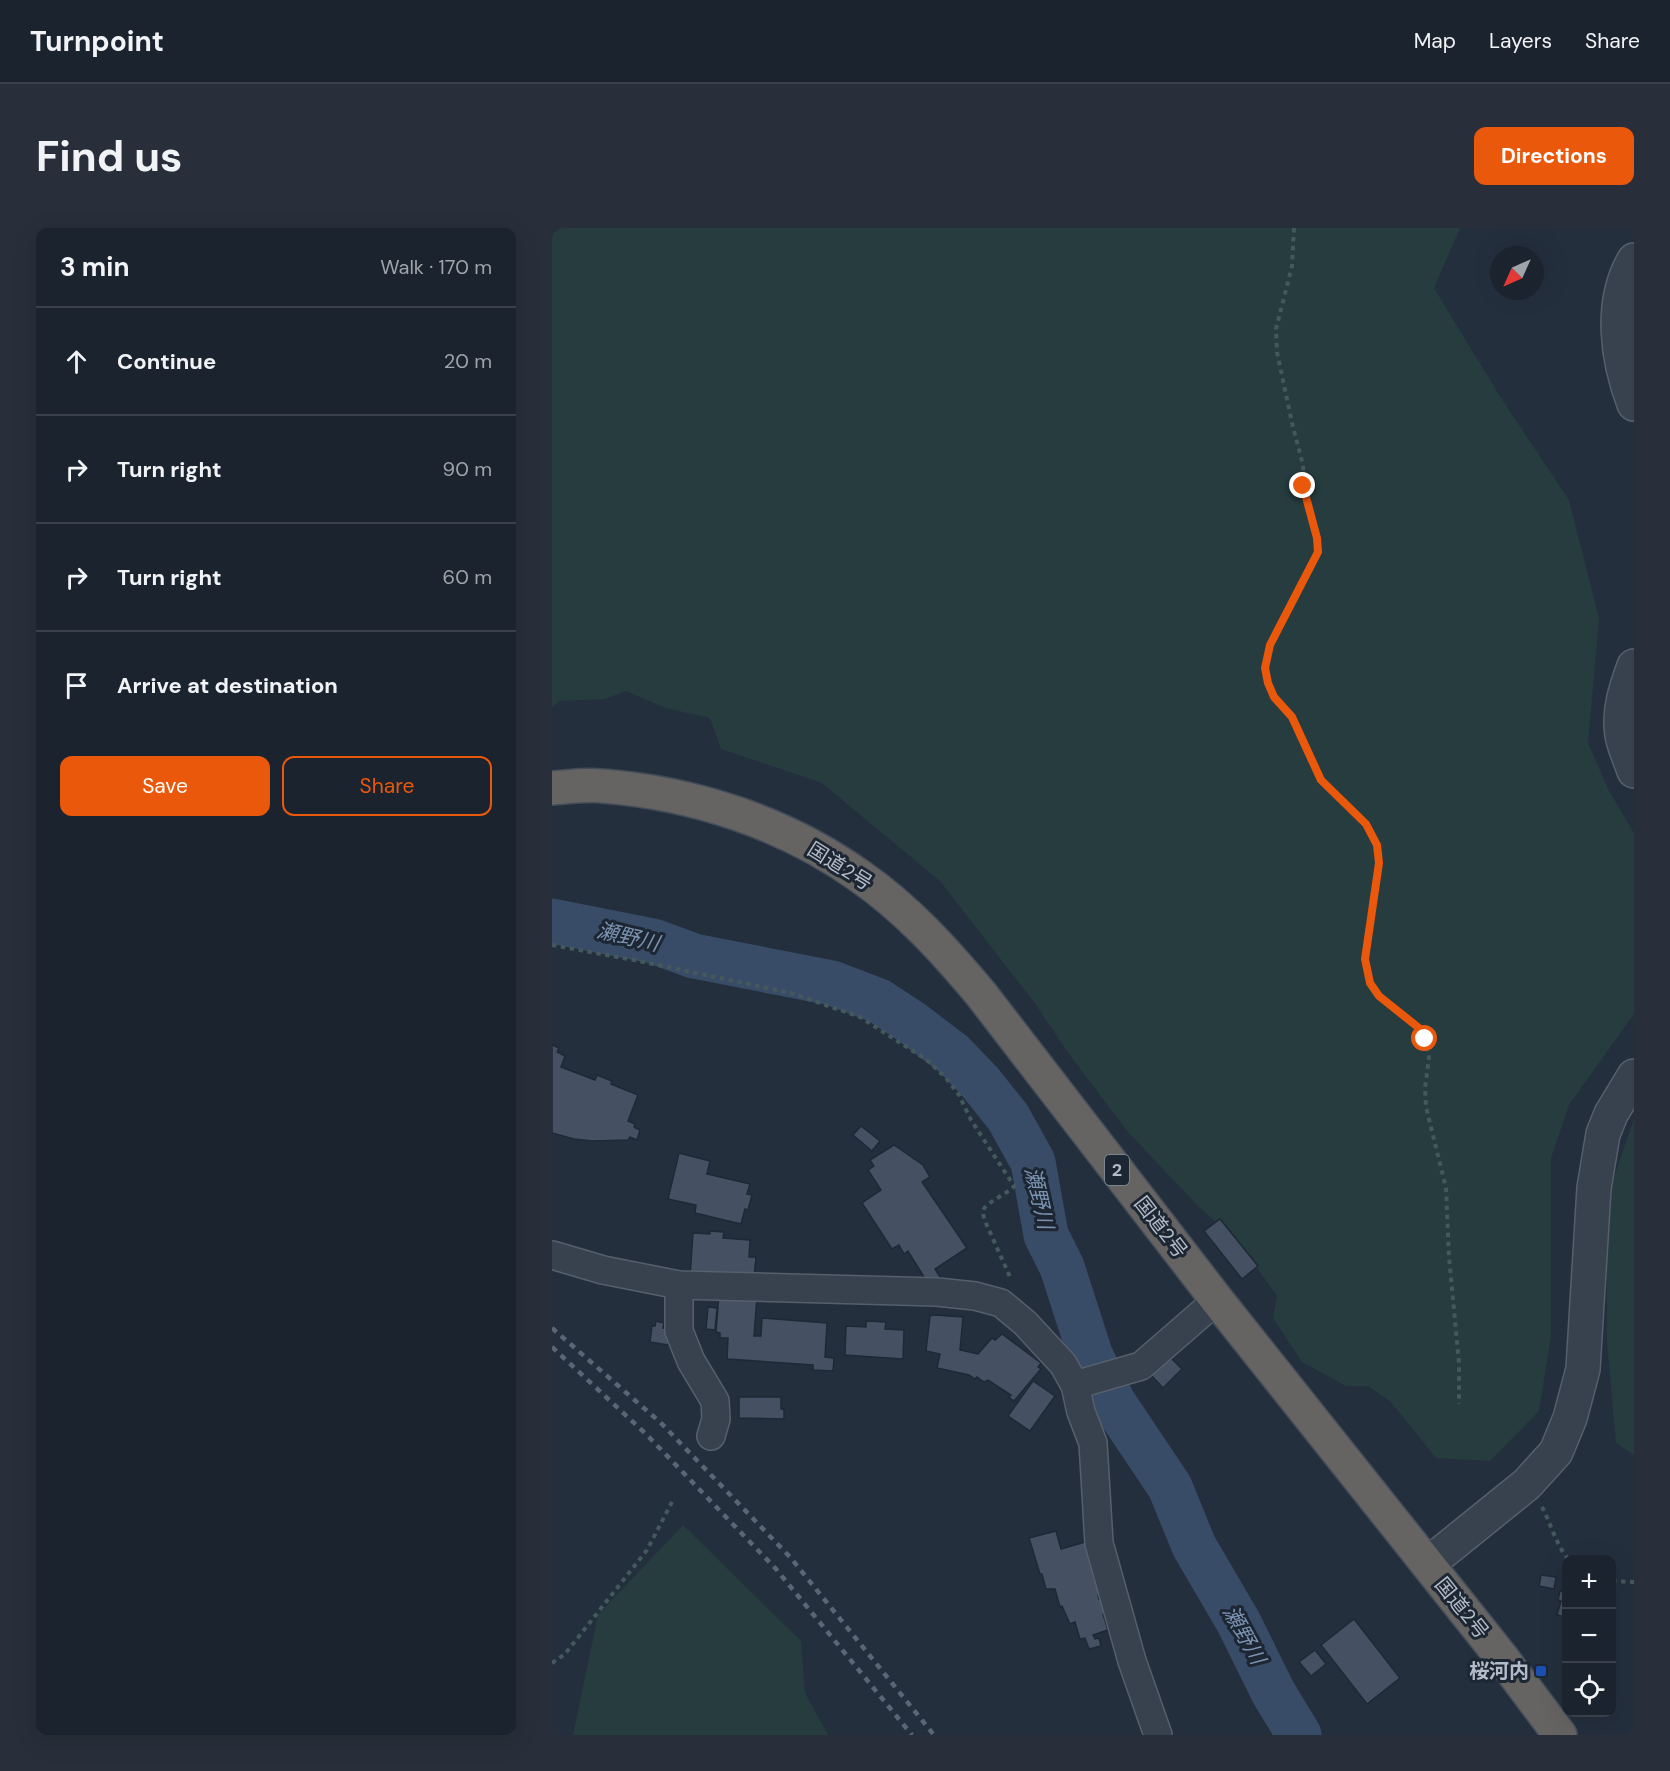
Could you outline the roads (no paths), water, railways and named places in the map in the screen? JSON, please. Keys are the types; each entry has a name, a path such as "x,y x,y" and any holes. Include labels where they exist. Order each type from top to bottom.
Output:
{"highway":[{"name":"国道2号","path":"552,788 600,785 659,793 708,804 769,825 861,876 902,910 951,958 1217,1300 1503,1659 1560,1735"}],"street":[{"path":"1634,260 1622,285 1619,309 1619,335 1624,378 1634,404"},
{"path":"1634,666 1624,693 1621,715 1622,736 1634,771"},
{"path":"1428,1564 1527,1484 1556,1452 1570,1418 1583,1369 1594,1188 1603,1134 1611,1114 1634,1076"},
{"path":"552,1255 603,1270 679,1285 937,1292 975,1296 1001,1303 1015,1314 1083,1383 1082,1412 1093,1443 1099,1543 1132,1661 1158,1735"},
{"path":"679,1285 680,1330 691,1361 715,1401 716,1419 711,1436"},
{"path":"1083,1383 1141,1366 1217,1300"}],"waterway":[{"name":"瀬野川","path":"552,921 653,941 694,956 832,983 879,1001 911,1022 953,1054 980,1082 1008,1117 1033,1162 1046,1235 1062,1267 1090,1354 1113,1402 1170,1487 1194,1546 1239,1623 1273,1692 1299,1735"}],"railway":[{"path":"552,1328 661,1423 790,1557 934,1735"},
{"path":"552,1347 646,1434 776,1569 912,1735"}],"place":[{"name":"桜河内","path":"1541,1671"}]}
